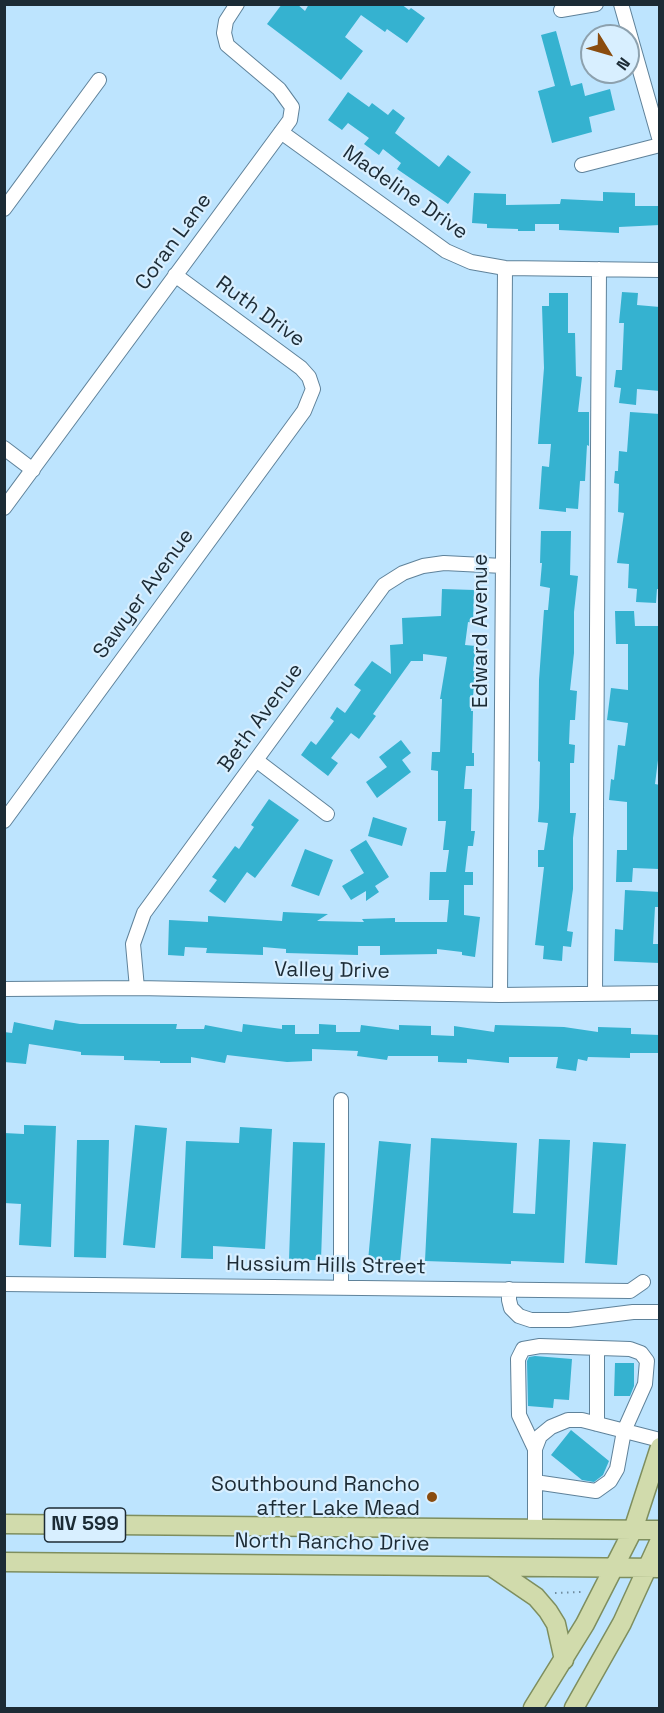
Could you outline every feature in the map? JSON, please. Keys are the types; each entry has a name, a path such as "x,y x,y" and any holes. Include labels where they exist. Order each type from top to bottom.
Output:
{"main road":[{"path":"533,1708 564,1660 615,1568 633,1530 660,1447"},
{"name":"North Rancho Drive","path":"4,1524 660,1530"},
{"path":"574,1708 654,1568 660,1540"},
{"name":"North Rancho Drive","path":"4,1562 654,1568"},
{"path":"492,1567 536,1597 548,1611 556,1624 564,1660"}],"street":[{"name":"Coran Lane","path":"4,508 290,120 292,107 279,89 227,45 224,33 226,21 237,4"},
{"path":"561,10 596,4"},
{"path":"582,165 660,143 621,4"},
{"path":"4,209 99,80"},
{"name":"Madeline Drive","path":"280,132 446,251 471,262 505,268 660,270"},
{"name":"Edward Avenue","path":"500,995 505,268"},
{"path":"595,994 600,269"},
{"name":"Ruth Drive","path":"175,275 301,368 309,376 313,389"},
{"name":"Sawyer Avenue","path":"4,820 304,411 313,389"},
{"path":"4,448 33,470"},
{"name":"Beth Avenue","path":"137,988 134,944 144,913 384,585 403,573 423,566 444,563 503,566"},
{"path":"256,760 327,813"},
{"name":"Valley Drive","path":"4,989 137,988 500,995 660,993"},
{"path":"341,1100 341,1287"},
{"name":"Hussium Hills Street","path":"4,1284 630,1291 643,1282"},
{"path":"509,1289 511,1308 519,1316 531,1320 569,1320 633,1312 660,1312"},
{"path":"535,1449 519,1415 519,1353 526,1347 540,1346 630,1349 641,1353 647,1361 645,1384 624,1431 617,1469 610,1480 603,1488 596,1491 535,1482"},
{"path":"597,1349 597,1424"},
{"path":"535,1529 535,1449 540,1436 551,1427 568,1420 582,1420 660,1440"}],"path":[{"path":"546,1593 585,1592"}],"building":[{"path":"282,4 297,4 305,11 309,4 401,4 425,18 407,43 387,29 385,32 361,15 345,37 363,51 341,80 267,24"},
{"path":"556,31 571,86 582,84 585,96 610,89 615,110 589,117 592,132 552,143 538,91 555,86 541,35"},
{"path":"348,92 369,107 372,103 388,115 393,109 405,118 395,133 439,167 448,155 471,172 448,204 397,169 401,163 383,149 379,155 364,144 369,138 348,123 342,130 328,120"},
{"path":"603,192 635,193 635,206 660,206 660,225 619,227 619,233 559,230 559,224 535,224 535,231 518,231 518,229 487,228 487,224 472,223 474,193 506,194 506,205 560,204 561,199 603,201"},
{"path":"622,292 638,293 637,305 660,307 660,391 637,389 636,405 619,403 621,388 614,387 616,370 622,370 624,323 619,323"},
{"path":"549,293 568,293 568,333 575,333 576,376 582,377 578,412 589,412 589,446 587,445 585,481 580,481 578,509 566,508 566,512 539,509 542,466 549,467 551,444 538,444 544,368 542,306 549,306"},
{"path":"630,412 660,414 660,589 657,589 656,603 636,602 637,589 628,588 629,564 617,563 624,513 618,512 619,484 614,483 615,471 618,471 619,451 627,452"},
{"path":"541,531 571,531 570,575 578,576 570,690 577,691 575,720 570,720 569,744 575,745 574,763 570,763 570,813 576,813 573,838 573,889 567,931 573,932 571,947 563,946 562,961 543,959 544,946 535,945 544,867 538,867 538,850 544,850 548,823 538,822 539,680 544,610 548,610 550,588 540,586"},
{"path":"442,589 474,590 473,623 468,622 465,645 476,646 473,671 476,672 471,711 473,711 474,766 466,766 464,789 472,789 471,831 475,831 473,846 468,846 465,872 473,872 473,885 464,885 464,915 480,917 475,957 462,955 462,952 437,949 437,954 380,955 380,946 358,946 358,955 286,953 286,949 263,947 263,955 206,953 207,948 185,947 184,956 168,955 169,920 208,922 208,916 282,921 283,912 328,914 317,921 364,922 362,919 395,918 395,922 447,922 449,900 429,900 430,872 446,872 449,850 443,850 446,821 438,821 438,771 431,770 432,752 440,752 442,699 440,699 447,657 423,654 423,661 411,661 373,714 376,716 359,739 351,733 331,758 338,763 328,776 301,755 311,741 316,745 334,721 330,718 337,707 345,713 361,690 354,685 372,661 391,674 390,645 403,644 402,618 441,616"},
{"path":"615,611 634,611 635,626 660,626 660,744 655,784 660,785 659,869 633,868 632,882 616,882 617,850 627,850 627,802 609,800 618,745 625,746 628,723 607,720 611,688 628,690 628,644 616,644"},
{"path":"401,740 411,753 402,760 411,772 377,798 366,782 387,767 379,757"},
{"path":"269,799 299,820 255,878 247,872 225,903 209,891 217,880 212,877 235,846 239,849 254,827 251,825"},
{"path":"373,817 407,828 402,846 368,836"},
{"path":"366,840 389,877 375,886 379,892 366,901 366,891 351,900 342,886 364,873 350,850"},
{"path":"305,849 333,860 319,896 291,886"},
{"path":"625,890 660,892 660,907 655,907 653,944 660,944 659,963 614,961 615,929 623,930"},
{"path":"55,1020 80,1024 177,1024 176,1029 204,1029 205,1025 242,1032 243,1024 282,1029 282,1025 295,1025 295,1034 319,1034 319,1024 336,1025 336,1032 360,1032 361,1025 399,1030 399,1025 431,1026 431,1035 454,1036 454,1026 494,1032 495,1025 564,1027 598,1032 598,1027 631,1028 631,1034 660,1035 660,1053 630,1053 630,1058 588,1057 587,1061 578,1059 576,1071 556,1068 558,1057 509,1057 509,1063 467,1059 467,1063 438,1062 438,1056 388,1056 387,1060 357,1056 358,1051 312,1049 312,1061 287,1062 227,1055 225,1063 191,1057 191,1063 160,1063 160,1061 124,1060 124,1056 81,1055 81,1052 29,1044 26,1064 4,1062 4,1032 12,1033 14,1022 53,1030"},
{"path":"24,1125 56,1126 51,1247 19,1245 21,1204 4,1203 4,1133 24,1134"},
{"path":"135,1125 167,1128 155,1248 123,1245"},
{"path":"240,1127 272,1129 265,1249 213,1246 213,1259 181,1258 186,1141 239,1143"},
{"path":"431,1138 517,1143 513,1213 535,1214 539,1139 570,1140 564,1263 425,1261"},
{"path":"77,1140 109,1140 106,1258 74,1257"},
{"path":"379,1141 411,1144 400,1263 368,1261"},
{"path":"293,1142 325,1143 321,1260 289,1260"},
{"path":"593,1142 626,1144 617,1265 585,1263"},
{"path":"529,1357 572,1359 569,1400 554,1399 553,1408 528,1406 527,1361"},
{"path":"615,1363 634,1363 634,1386 630,1396 614,1396"},
{"path":"571,1430 609,1461 603,1475 594,1482 582,1480 551,1455"}],"place":[{"name":"Southbound Rancho after Lake Mead","path":"432,1497"}]}
